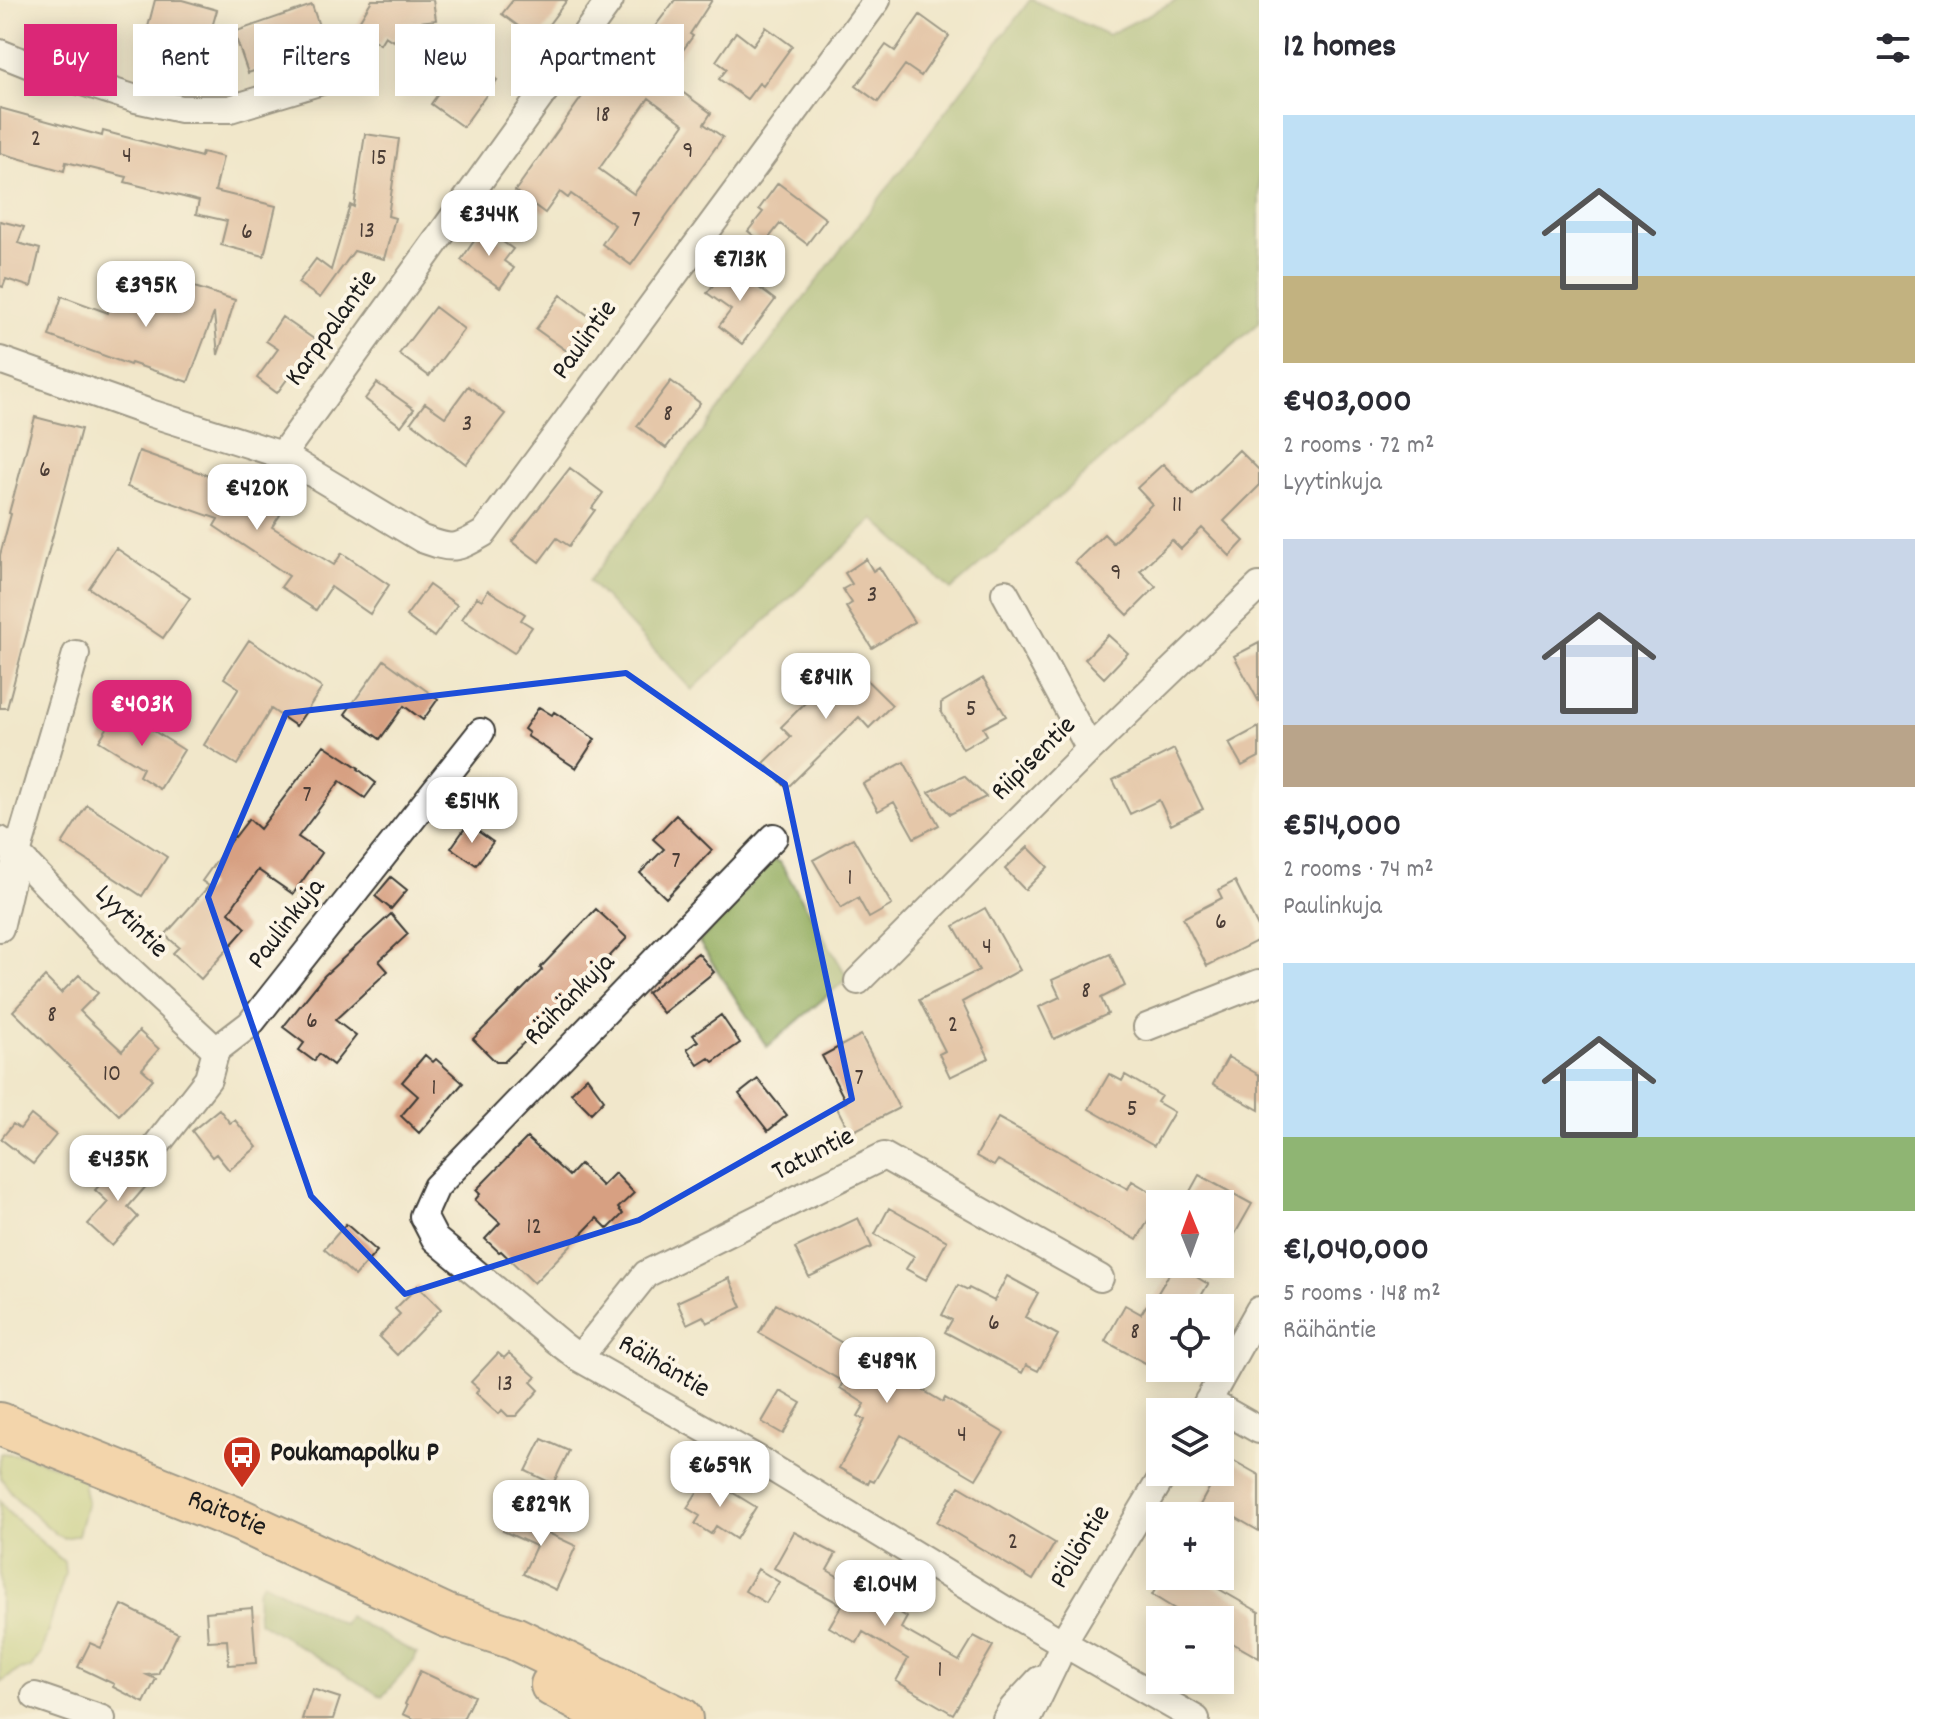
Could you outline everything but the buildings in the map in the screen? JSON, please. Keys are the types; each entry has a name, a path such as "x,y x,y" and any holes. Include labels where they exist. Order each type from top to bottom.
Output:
{"main road":[{"name":"Raitotie","path":"0,1424 240,1520 447,1616 514,1638 681,1719"},
{"name":"Raitotie","path":"447,1616 505,1659 614,1719"}],"street":[{"name":"Karppalantie","path":"282,455 610,0"},
{"name":"Paulintie","path":"282,455 422,539 447,548 465,545 484,533 877,0"},
{"path":"0,53 136,99 181,109 230,109 273,96"},
{"path":"0,360 282,455"},
{"name":"Riipisentie","path":"858,981 1090,749 1259,586"},
{"path":"1005,593 1090,749"},
{"path":"0,928 8,847 76,654"},
{"name":"Paulinkuja","path":"216,1050 250,1024 481,732"},
{"name":"Räihänkuja","path":"423,1216 436,1187 774,837"},
{"name":"Lyytintie","path":"8,847 117,958 216,1050"},
{"path":"1147,1027 1259,983"},
{"path":"148,1156 208,1079 216,1050"},
{"name":"Tatuntie","path":"579,1358 646,1274 884,1156 1100,1278"},
{"name":"Räihäntie","path":"423,1216 435,1239 579,1358 756,1458 1004,1609 1060,1651 1196,1719"},
{"path":"1210,1398 1259,1310"},
{"path":"1234,1419 1259,1430"},
{"name":"Pöllöntie","path":"1028,1719 1060,1651 1157,1486"},
{"name":"Pöllöntie","path":"1006,1719 1060,1651"},
{"path":"35,1696 102,1719"}],"highlighted area":[{"path":"626,673 785,784 852,1099 639,1220 405,1294 311,1196 208,897 286,713"}],"green space":[{"path":"1030,0 1108,35 1177,0 1259,0 1259,323 951,590 874,519 692,690 589,581"},
{"path":"768,860 780,862 848,978 767,1047 699,942"},
{"path":"0,1453 24,1455 84,1476 87,1502 78,1535 65,1538 57,1535 16,1498 0,1477"},
{"path":"0,1501 9,1513 64,1562 65,1574 41,1653 31,1668 19,1670 0,1683"},
{"path":"263,1582 343,1624 348,1616 417,1654 414,1661 382,1697 258,1621 257,1591"}],"place":[{"name":"Poukamapolku P","path":"242,1489"}]}
